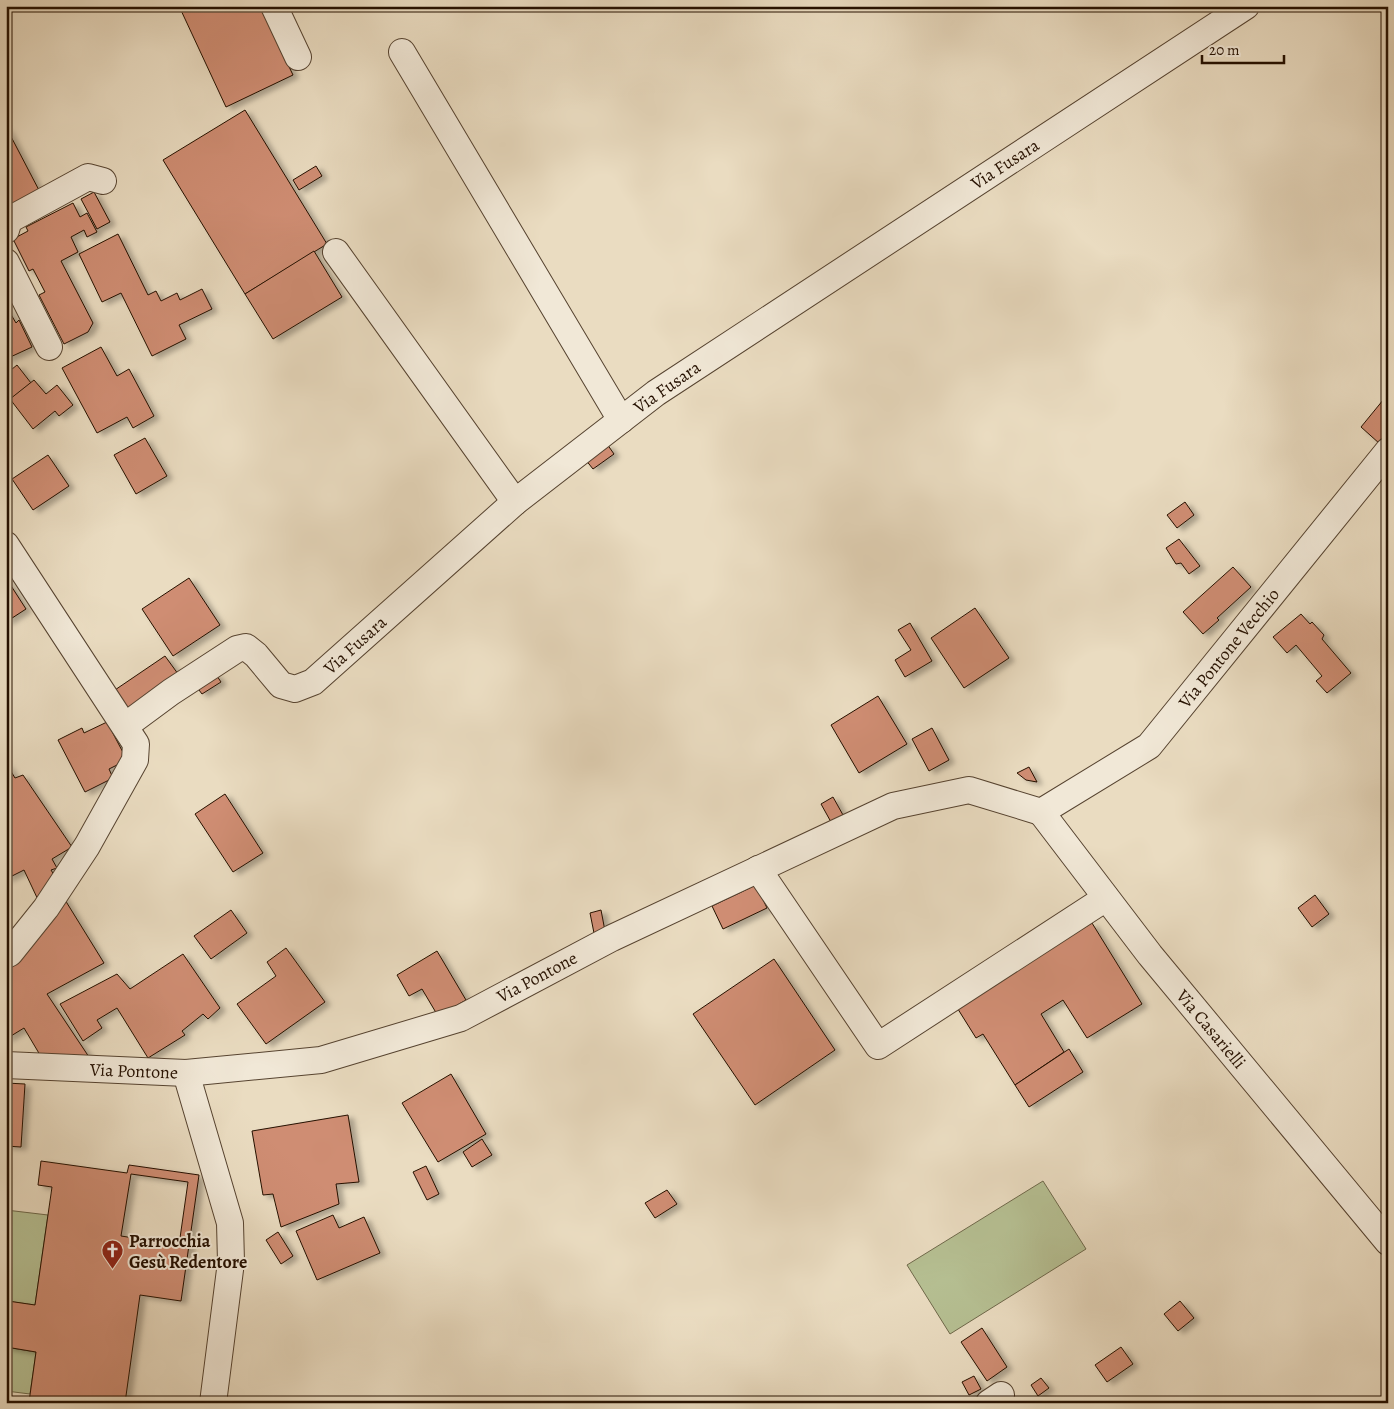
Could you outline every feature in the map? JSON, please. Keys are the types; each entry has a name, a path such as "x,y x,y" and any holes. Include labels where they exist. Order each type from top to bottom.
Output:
{"street":[{"path":"274,6 298,57"},
{"name":"Via Fusara","path":"124,726 171,692 237,649 246,647 256,655 281,685 295,689 313,682 515,502 656,393 1246,6"},
{"path":"402,52 621,420"},
{"path":"6,230 9,220 88,177 103,181"},
{"path":"336,252 515,502"},
{"path":"6,262 49,347"},
{"name":"Via Pontone Vecchio","path":"1041,812 1149,746 1388,451"},
{"path":"6,545 136,744 135,760 87,846 46,908 10,952 6,954"},
{"name":"Via Pontone","path":"6,1065 186,1073 321,1060 461,1018 612,938 894,806 969,790 1041,812"},
{"name":"Via Casarielli","path":"1041,812 1150,955 1388,1242"},
{"path":"758,869 878,1046 1106,898"},
{"path":"186,1073 230,1222 231,1262 213,1403"}],"green space":[{"path":"1043,1181 1086,1249 950,1334 907,1265"},
{"path":"6,1210 48,1215 35,1305 6,1301"},
{"path":"6,1347 36,1352 30,1394 6,1391"}],"building":[{"path":"179,6 260,6 293,75 226,107"},
{"path":"245,110 327,244 245,294 163,160"},
{"path":"6,127 41,194 6,212"},
{"path":"316,166 322,176 299,190 293,180"},
{"path":"94,192 110,222 97,229 81,199"},
{"path":"73,203 80,217 87,213 97,232 87,237 84,230 71,237 78,252 61,261 93,323 88,332 64,344 39,295 45,292 33,269 29,271 13,239 28,231 26,227"},
{"path":"118,234 148,295 156,291 161,301 177,293 180,300 202,289 212,309 179,325 186,339 152,356 121,293 102,302 79,254"},
{"path":"314,251 342,297 273,339 245,294"},
{"path":"6,306 16,323 19,320 32,347 6,359"},
{"path":"101,347 117,376 129,369 154,416 133,428 127,417 97,433 62,368"},
{"path":"17,365 31,383 11,399 6,393 6,374"},
{"path":"34,380 46,394 57,385 73,405 59,416 55,411 33,429 10,399"},
{"path":"1388,394 1388,432 1380,444 1361,427"},
{"path":"145,438 167,476 136,494 114,455"},
{"path":"607,444 614,454 593,469 585,459"},
{"path":"48,455 69,486 33,510 12,479"},
{"path":"1185,502 1194,515 1177,528 1167,515"},
{"path":"1179,539 1200,566 1189,574 1181,563 1176,564 1166,548"},
{"path":"1233,567 1251,587 1217,618 1219,620 1203,634 1183,612"},
{"path":"6,578 26,609 6,622"},
{"path":"189,578 220,625 173,656 142,609"},
{"path":"975,608 1009,658 964,688 931,638"},
{"path":"1301,614 1310,624 1312,622 1324,635 1322,639 1351,673 1327,693 1316,681 1322,676 1296,645 1287,653 1273,637"},
{"path":"910,623 932,661 905,677 895,660 911,650 898,630"},
{"path":"165,656 181,678 125,717 109,694"},
{"path":"215,673 221,682 202,694 196,686"},
{"path":"878,696 907,744 859,773 831,725"},
{"path":"107,722 127,760 109,769 113,778 85,792 58,740 82,728 84,733"},
{"path":"932,728 949,760 929,771 912,739"},
{"path":"6,763 15,778 23,775 72,847 52,859 57,868 51,870 57,880 40,904 24,870 6,879"},
{"path":"1029,767 1037,782 1026,780 1017,773"},
{"path":"225,794 263,853 233,872 195,814"},
{"path":"833,797 843,815 831,822 821,804"},
{"path":"756,885 767,908 723,929 712,906"},
{"path":"62,895 104,963 47,994 93,1063 43,1060 24,1028 6,1039 6,963"},
{"path":"1315,895 1329,914 1312,927 1298,908"},
{"path":"231,910 247,933 211,959 194,936"},
{"path":"601,910 605,931 594,933 590,913"},
{"path":"1092,923 1142,1004 1087,1038 1063,1000 1041,1014 1064,1052 1015,1085 983,1034 976,1038 956,1006"},
{"path":"286,948 325,1002 266,1044 237,1004 276,976 267,962"},
{"path":"437,951 466,1000 438,1016 422,989 409,996 397,975"},
{"path":"183,954 220,1008 208,1019 203,1014 182,1031 185,1035 148,1058 117,1008 97,1020 102,1028 83,1041 60,1004 117,974 130,989"},
{"path":"774,959 835,1050 755,1105 693,1014"},
{"path":"1069,1049 1083,1072 1029,1107 1015,1085"},
{"path":"451,1074 486,1134 438,1162 402,1103"},
{"path":"6,1083 25,1084 21,1147 6,1146"},
{"path":"348,1115 359,1182 336,1184 339,1204 281,1227 273,1194 263,1195 252,1131"},
{"path":"482,1139 492,1155 472,1167 463,1152"},
{"name":"Parrocchia Gesù Redentore","path":"41,1161 127,1173 129,1165 199,1175 181,1301 140,1295 125,1403 29,1402 36,1352 6,1347 8,1301 35,1305 52,1187 38,1185","holes":["131,1174 188,1182 179,1245 121,1236"]},
{"path":"426,1166 439,1194 427,1200 413,1172"},
{"path":"667,1190 677,1204 655,1218 645,1203"},
{"path":"333,1215 339,1228 364,1217 380,1253 317,1280 296,1231"},
{"path":"278,1232 293,1256 281,1264 266,1240"},
{"path":"1180,1301 1194,1318 1178,1331 1164,1314"},
{"path":"982,1328 1007,1367 987,1381 961,1342"},
{"path":"1121,1347 1133,1364 1107,1382 1095,1365"},
{"path":"974,1376 981,1389 969,1395 962,1382"},
{"path":"1041,1378 1049,1388 1038,1396 1031,1385"}],"place":[{"name":"Parrocchia Gesù Redentore","path":"113,1270"}]}
